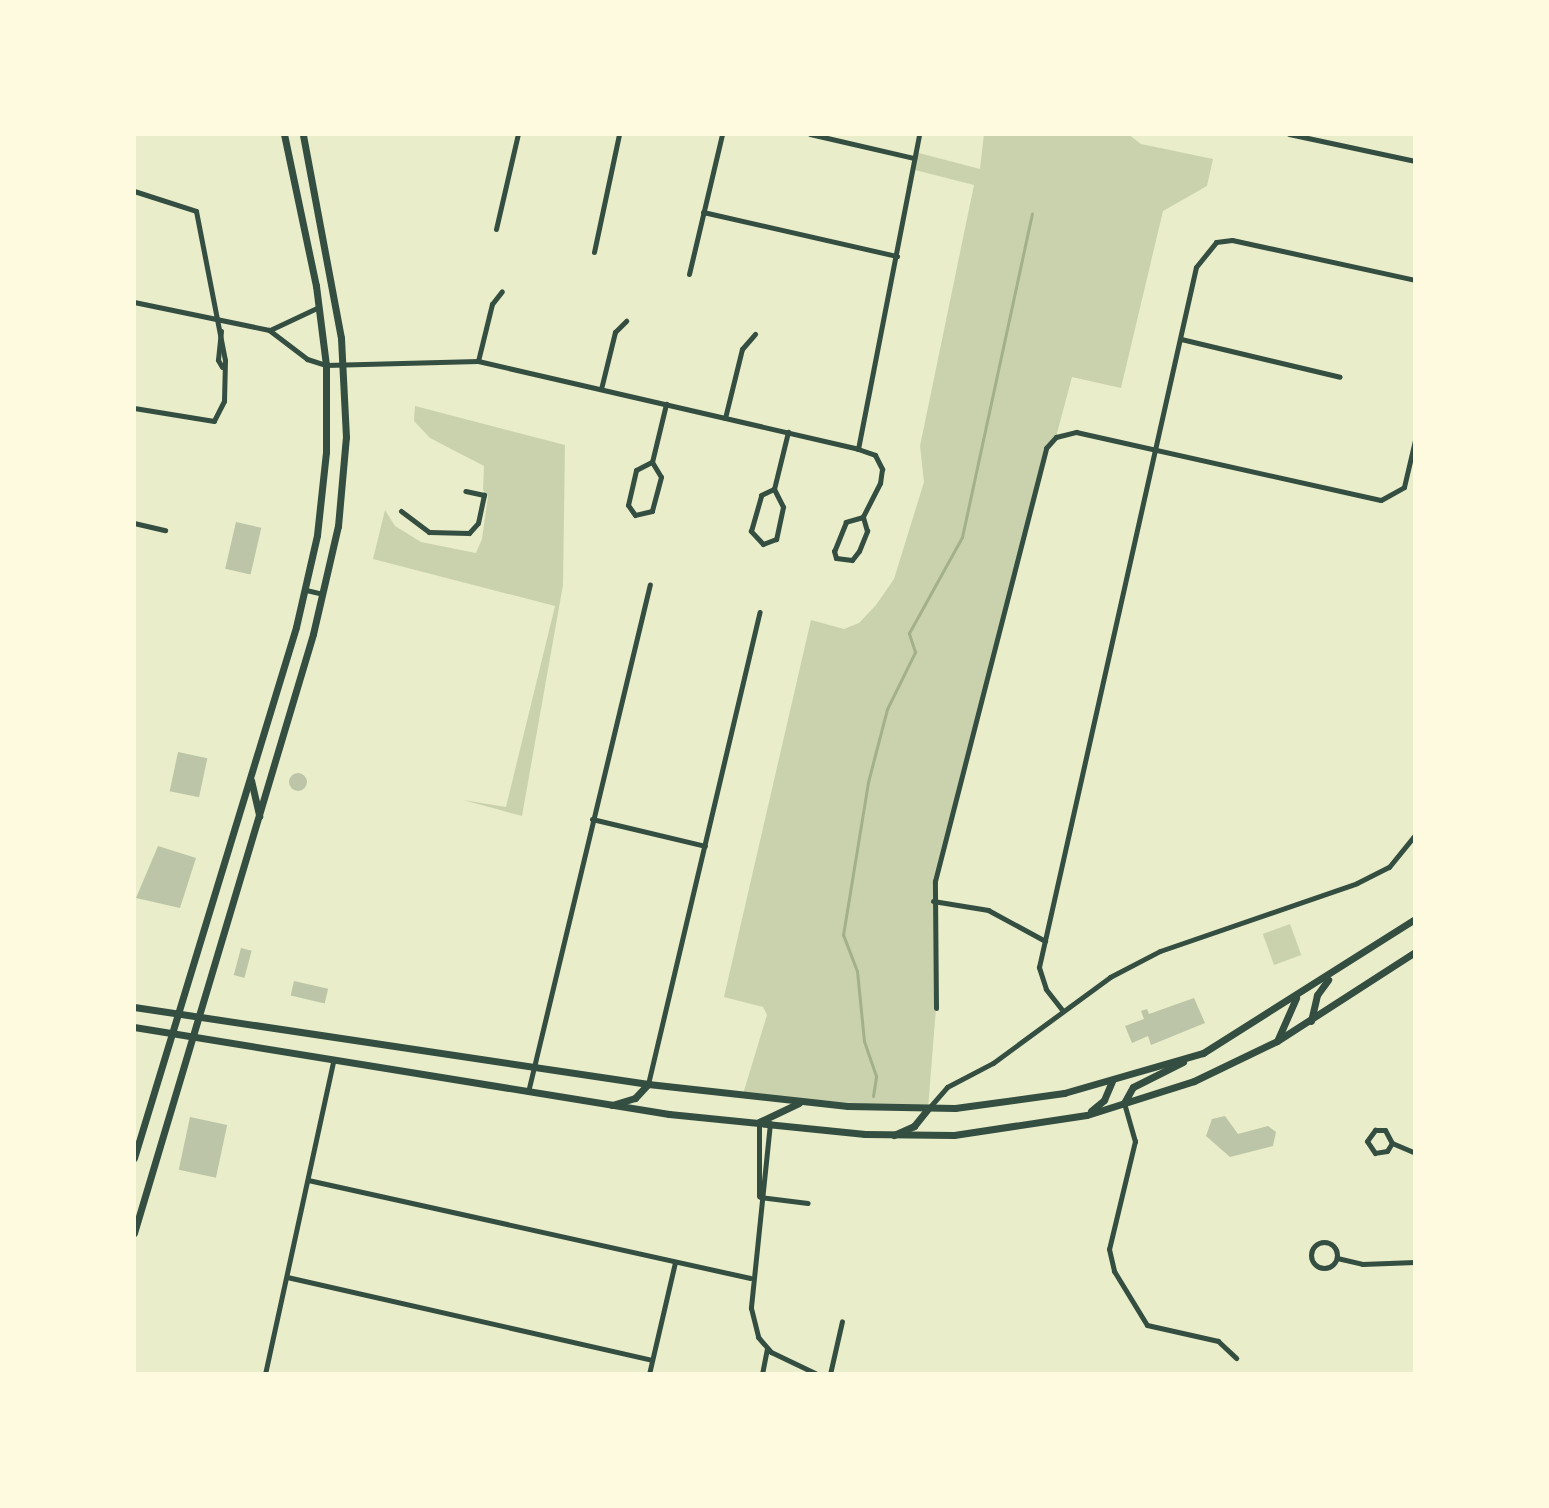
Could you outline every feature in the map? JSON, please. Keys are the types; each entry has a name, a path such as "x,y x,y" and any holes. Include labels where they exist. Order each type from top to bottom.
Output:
{"main road":[{"path":"134,1158 306,590 324,479 326,365 319,307 284,134"},
{"path":"134,1233 201,1017 324,595 345,464 344,364 334,281 303,134"},
{"path":"251,774 259,816"},
{"path":"1124,1103 1133,1087 1203,1053 1296,998 1415,919"},
{"path":"134,1027 610,1105 892,1136 984,1133 1087,1115 1194,1081 1277,1041 1415,952"},
{"path":"1311,1021 1317,995 1331,975"},
{"path":"1277,1041 1296,998"},
{"path":"134,1007 648,1084 805,1101 928,1109 1011,1102 1112,1081 1203,1053"},
{"path":"1087,1115 1104,1100 1112,1081"},
{"path":"610,1105 635,1098 648,1084"},
{"path":"759,1122 779,1108 805,1101"},
{"path":"892,1136 914,1126 928,1109"}],"street":[{"path":"496,229 518,134"},
{"path":"594,252 619,134"},
{"path":"689,274 722,134"},
{"path":"810,134 914,158"},
{"path":"858,449 898,256 919,134"},
{"path":"1289,134 1415,161"},
{"path":"134,191 196,211 221,320 218,360 223,368 224,401 214,421 197,422 134,408"},
{"path":"703,212 898,256"},
{"path":"1063,1011 1046,989 1039,967 1196,267 1216,242 1255,241 1415,280"},
{"path":"478,361 492,304 502,291"},
{"path":"134,302 269,330 307,359 326,365 478,361 858,449 875,455 882,469 863,517 867,531 859,551 852,560 836,558 834,551 846,522 863,517"},
{"path":"269,330 319,307"},
{"path":"601,389 615,332 626,321"},
{"path":"725,418 742,349 755,334"},
{"path":"1181,339 1340,377"},
{"path":"652,462 636,470 628,505 635,515 652,511 661,477 652,462 666,404"},
{"path":"774,489 761,495 751,531 763,544 776,539 783,507 774,489 788,432"},
{"path":"936,1008 933,901 956,786 1046,448 1056,437 1076,432 1381,500 1404,487 1415,440"},
{"path":"401,511 429,532 455,537 469,533 478,523 484,495 465,491"},
{"path":"134,524 165,530"},
{"path":"527,1093 650,584"},
{"path":"306,590 324,595"},
{"path":"648,1084 760,612"},
{"path":"592,819 705,846"},
{"path":"928,1109 947,1087 993,1063 1110,977 1160,951 1357,883 1389,867 1415,835"},
{"path":"933,901 988,910 1045,941"},
{"path":"265,1374 333,1062"},
{"path":"1124,1103 1135,1141 1109,1249 1114,1271 1147,1325 1218,1341 1236,1358"},
{"path":"759,1122 760,1197"},
{"path":"762,1374 767,1348 751,1308 750,1278 770,1123"},
{"path":"1392,1143 1387,1151 1375,1153 1367,1141 1381,1129 1389,1133 1392,1143 1415,1153"},
{"path":"308,1180 750,1278"},
{"path":"760,1197 808,1203"},
{"path":"1337,1258 1329,1243 1317,1244 1312,1253 1320,1267 1337,1258 1362,1264 1415,1262"},
{"path":"649,1374 675,1262"},
{"path":"287,1277 652,1360"},
{"path":"830,1374 842,1321"},
{"path":"767,1348 817,1374"}],"green space":[{"path":"984,134 1128,134 1141,144 1213,159 1207,186 1163,211 1121,388 1072,377 1056,437 1046,448 935,881 936,1008 928,1109 743,1094 767,1015 763,1007 724,997 811,620 844,629 859,623 876,605 894,579 924,482 920,446 974,185 911,169 915,152 980,169"},
{"path":"415,406 565,445 563,585 522,816 463,800 506,807 555,606 373,559 385,510 395,526 421,542 476,553 482,539 488,496 483,490 484,466 430,438 414,421"},
{"path":"1290,924 1301,955 1274,965 1263,934"}],"building":[{"path":"236,522 261,528 251,575 225,569"},
{"path":"178,752 207,758 199,797 170,791"},
{"path":"294,773 302,773 307,782 305,789 294,791 289,786 289,778"},
{"path":"158,846 196,858 180,908 136,898"},
{"path":"241,948 252,951 244,978 234,975"},
{"path":"294,981 328,989 325,1003 291,996"},
{"path":"1194,998 1205,1023 1151,1045 1148,1036 1132,1043 1125,1026 1144,1019 1141,1011 1147,1009 1149,1014"},
{"path":"1225,1116 1238,1134 1268,1126 1276,1132 1273,1146 1230,1157 1206,1136 1212,1119"},
{"path":"190,1117 227,1125 216,1178 179,1170"}],"waterway":[{"path":"873,1096 876,1076 864,1041 857,971 843,935 868,782 887,709 915,652 909,633 962,537 1032,213"}]}
